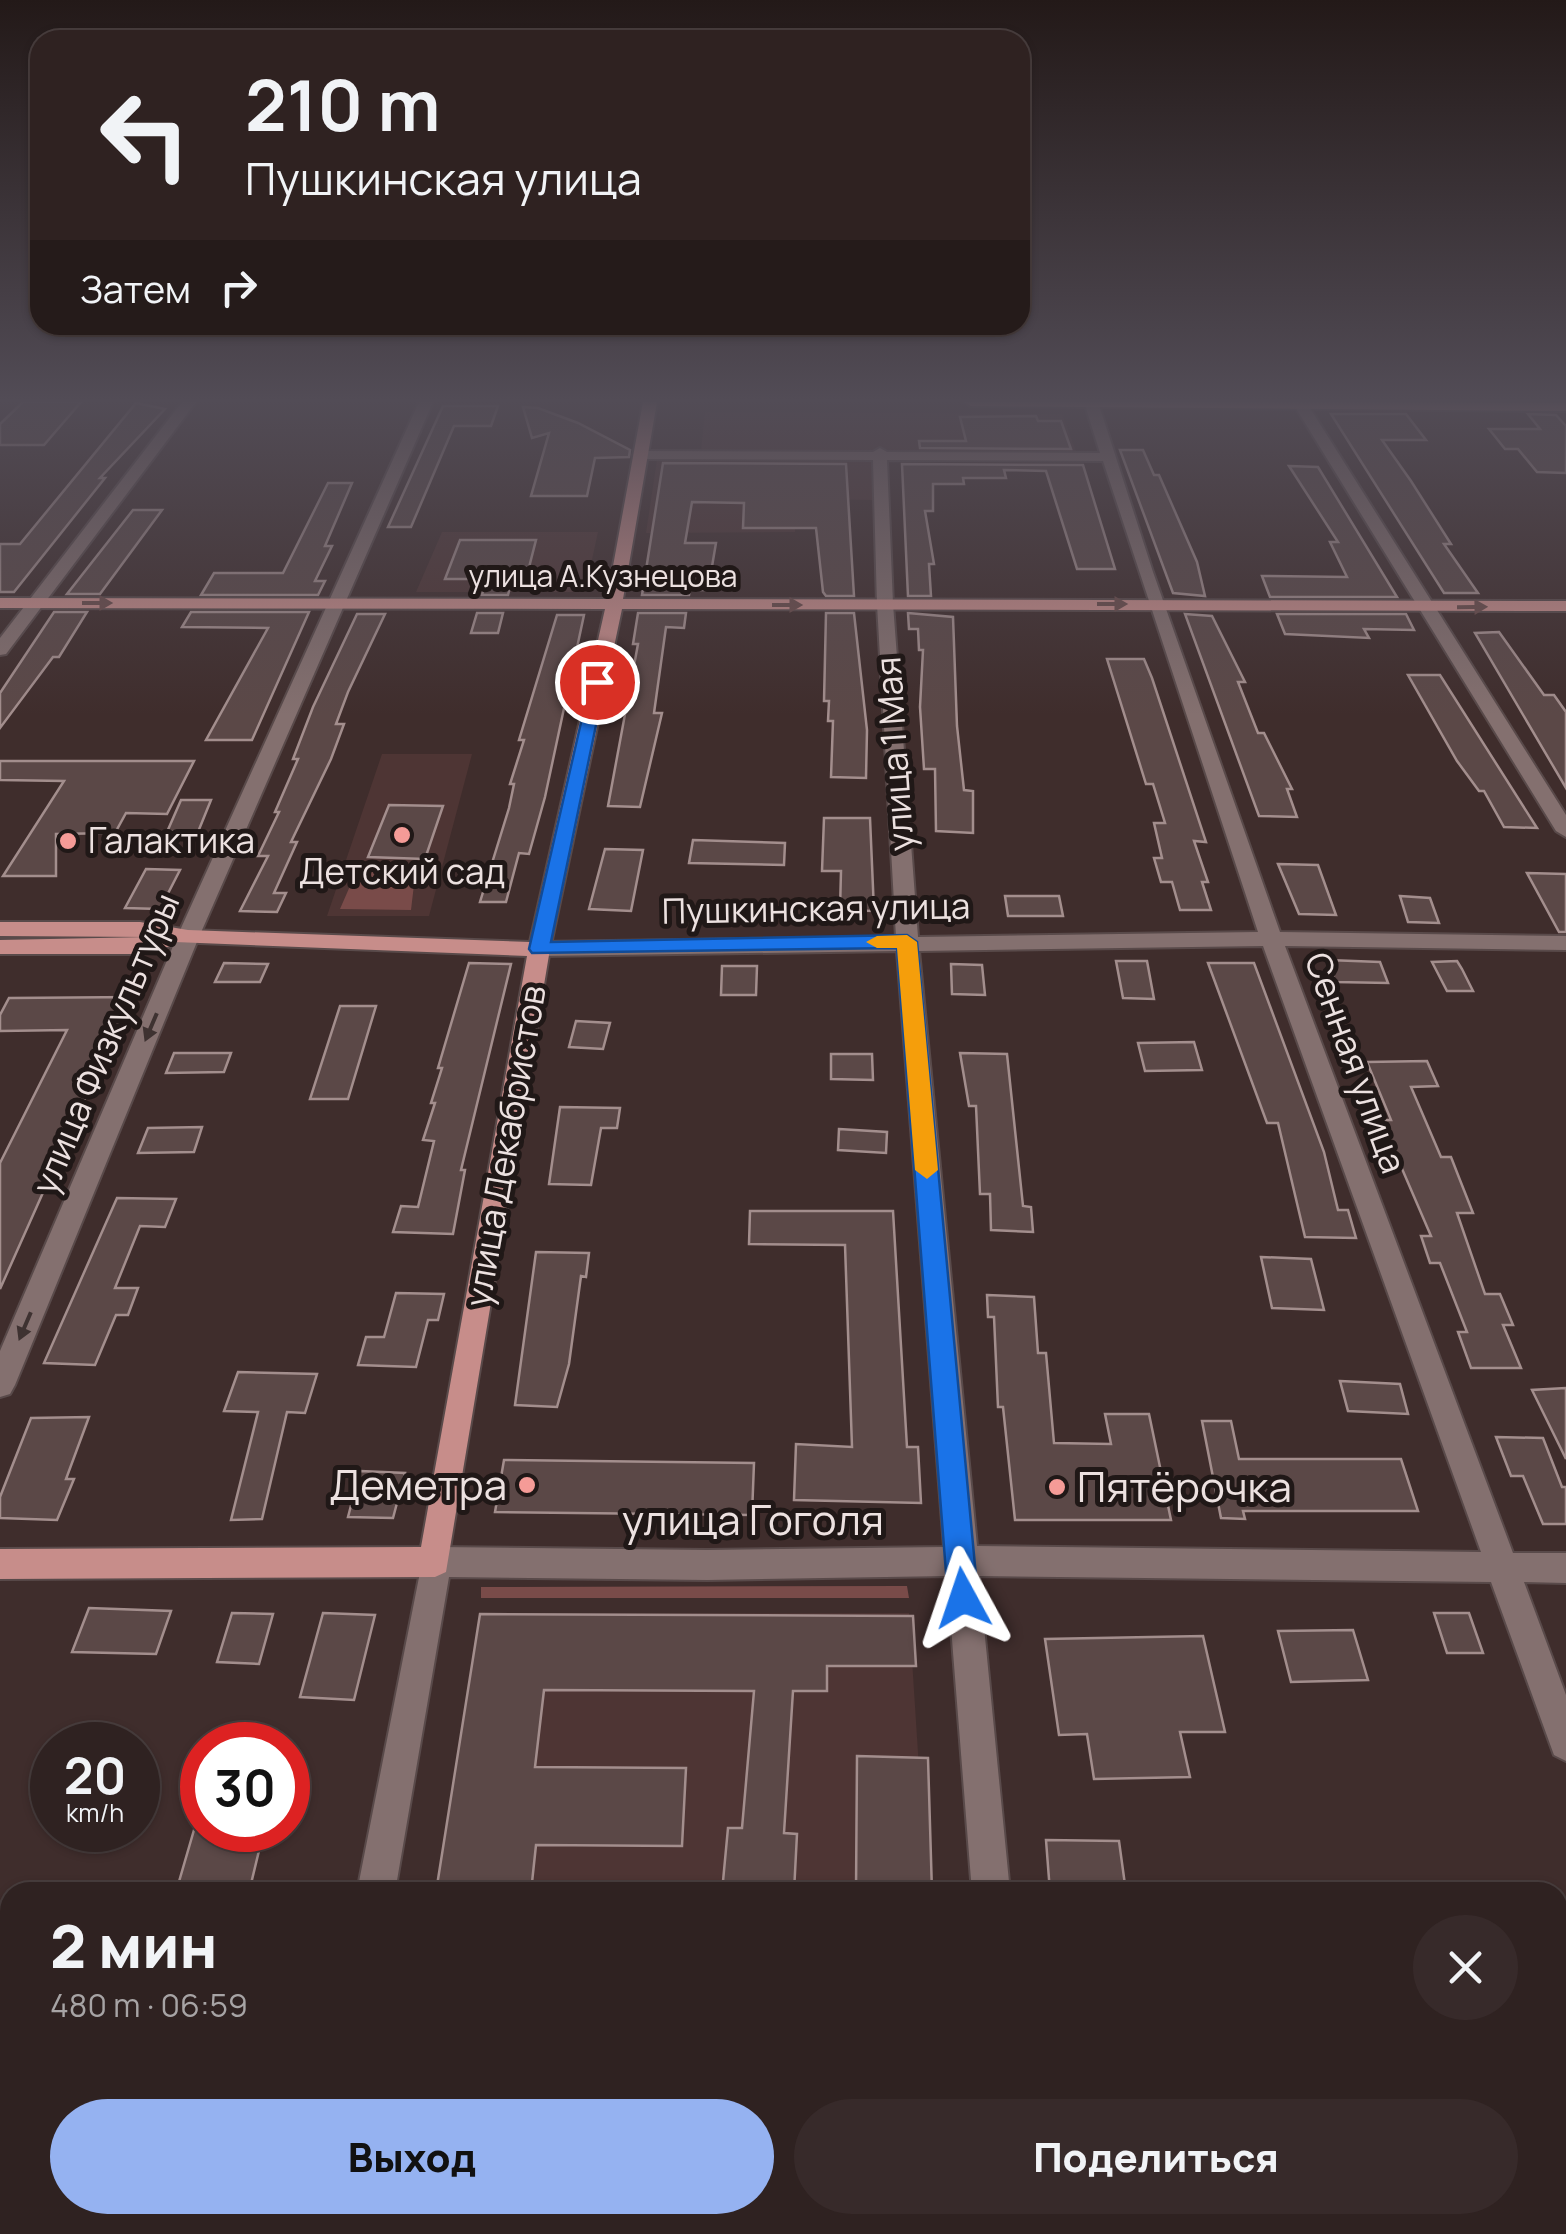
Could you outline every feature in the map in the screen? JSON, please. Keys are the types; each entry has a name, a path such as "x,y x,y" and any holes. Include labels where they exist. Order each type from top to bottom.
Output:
{"main road":[{"name":"улица Декабристов","path":"435,1562 539,949 614,606 631,506"},
{"name":"улица А.Кузнецова","path":"0,603 1566,606"},
{"name":"Пушкинская улица","path":"0,928 140,930 188,937 539,949"},
{"name":"Пушкинская улица","path":"0,947 132,947 188,937"},
{"name":"улица Гоголя","path":"0,1564 435,1562"}],"street":[{"path":"0,650 109,506"},
{"name":"улица Физкультуры","path":"0,1385 188,937 382,506"},
{"name":"улица 1 Мая","path":"882,506 907,942 990,1882"},
{"name":"Сенная улица","path":"1123,506 1272,939 1566,1744"},
{"path":"1366,506 1566,831"},
{"name":"Пушкинская улица","path":"539,949 1272,939 1566,943"},
{"name":"улица Гоголя","path":"435,1562 707,1565 960,1561 1566,1568"},
{"name":"улица Декабристов","path":"378,1882 435,1562"}],"shaded area":[{"path":"650,506 797,506 795,532 646,533"},
{"path":"442,532 598,532 585,592 416,592"},
{"name":"Детский сад","path":"382,754 472,754 429,916 327,916"},
{"path":"357,870 415,876 411,910 340,909"},
{"path":"907,1586 909,1598 481,1598 481,1587"},
{"path":"909,1613 926,1882 441,1882 481,1614"}],"building":[{"path":"51,506 82,506 14,592 0,592 0,544 20,544"},
{"path":"316,506 342,506 325,546 332,546 315,581 325,581 318,595 201,595 214,573 283,573"},
{"path":"397,506 420,506 411,527 388,527"},
{"path":"656,506 691,506 685,543 716,543 708,590 690,590 689,595 642,595"},
{"path":"744,506 849,506 854,596 826,596 823,592 816,528 743,528"},
{"path":"904,506 933,506 933,511 925,511 934,564 929,564 931,596 908,596"},
{"path":"1057,506 1096,506 1115,569 1077,569"},
{"path":"1141,506 1173,506 1197,562 1205,596 1173,593"},
{"path":"1315,506 1342,506 1397,597 1270,597 1262,576 1347,577 1330,542 1338,542"},
{"path":"1389,506 1427,506 1451,544 1444,544 1478,593 1444,593"},
{"path":"133,510 162,510 100,594 67,594"},
{"path":"460,540 536,540 526,579 512,579 508,595 482,595 486,579 445,579"},
{"path":"54,612 87,612 59,657 53,657 0,728 0,693"},
{"path":"191,612 309,612 252,740 206,740 268,628 182,627"},
{"path":"477,613 503,613 498,633 471,633"},
{"path":"638,613 686,613 684,628 666,627 654,713 662,713 640,807 608,806 638,644 633,644"},
{"path":"826,613 854,613 867,730 866,778 831,777 833,721 828,721 829,701 824,701"},
{"path":"908,613 953,617 957,726 964,790 973,791 973,833 936,831 935,769 924,769 920,707 923,650 919,650 918,629 909,629"},
{"path":"357,614 385,614 336,724 344,724 331,759 291,842 297,842 274,893 286,893 277,912 240,911 268,856 258,856 279,812 275,812 298,759 293,759 313,707"},
{"path":"1185,614 1212,616 1245,682 1238,682 1258,733 1264,733 1292,789 1287,789 1297,817 1259,816"},
{"path":"1277,614 1406,614 1414,630 1364,629 1369,638 1285,634"},
{"path":"557,615 584,615 545,797 529,854 519,853 506,902 480,902 509,808 514,784 510,784 524,740 519,740"},
{"path":"1499,632 1544,695 1554,695 1566,712 1566,788 1475,633"},
{"path":"1107,659 1144,659 1152,678 1206,842 1194,841 1208,882 1202,882 1211,910 1180,910 1172,882 1161,882 1154,858 1162,858 1154,823 1165,823 1153,784 1146,784"},
{"path":"1408,675 1440,675 1537,828 1504,827 1484,791 1479,791 1457,761"},
{"path":"0,761 194,761 167,814 126,813 115,833 56,834 56,876 3,876 64,781 0,780"},
{"path":"181,800 211,800 198,832 167,832"},
{"path":"389,805 443,806 425,859 368,857"},
{"path":"824,818 870,818 874,911 840,910 841,871 822,871"},
{"path":"693,840 785,843 784,865 689,863"},
{"path":"605,849 643,850 631,911 589,909"},
{"path":"1278,864 1318,865 1336,915 1299,914"},
{"path":"146,869 180,870 160,909 125,908"},
{"path":"1527,873 1566,874 1566,932 1559,932"},
{"path":"1005,896 1059,896 1063,916 1008,916"},
{"path":"1400,896 1430,898 1439,923 1408,922"},
{"path":"1328,960 1380,962 1388,983 1335,982"},
{"path":"1116,961 1147,961 1154,999 1123,998"},
{"path":"1457,961 1473,991 1447,991 1432,962"},
{"path":"224,963 268,964 260,982 215,982"},
{"path":"469,963 511,964 461,1170 465,1170 453,1234 393,1232 401,1206 418,1207 434,1141 423,1140 435,1103 431,1103 442,1068 438,1068"},
{"path":"1208,963 1254,963 1324,1152 1338,1210 1348,1210 1356,1238 1305,1237 1278,1123 1267,1123"},
{"path":"951,964 982,965 985,995 952,994"},
{"path":"722,966 757,966 756,995 721,995"},
{"path":"135,997 120,1029 116,1029 0,1289 0,1163 67,1030 0,1031 0,1015 9,998"},
{"path":"340,1006 376,1006 348,1099 310,1099"},
{"path":"576,1021 610,1023 603,1049 569,1047"},
{"path":"1194,1042 1202,1070 1145,1071 1138,1043"},
{"path":"174,1053 231,1053 224,1072 166,1073"},
{"path":"960,1053 1007,1054 1023,1206 1031,1207 1033,1232 991,1230 990,1194 980,1194 976,1106 969,1106"},
{"path":"831,1054 872,1054 873,1080 831,1079"},
{"path":"1427,1061 1438,1086 1411,1087 1441,1157 1451,1157 1473,1213 1457,1213 1485,1294 1500,1294 1513,1325 1503,1325 1521,1368 1471,1368 1458,1332 1467,1332 1440,1263 1430,1263 1421,1236 1431,1236 1381,1120 1391,1120 1367,1062"},
{"path":"560,1107 620,1108 617,1128 601,1128 591,1185 549,1184"},
{"path":"202,1127 194,1152 138,1153 148,1128"},
{"path":"839,1129 887,1132 886,1153 838,1150"},
{"path":"117,1198 176,1199 165,1227 140,1226 115,1288 138,1288 128,1315 116,1315 95,1365 44,1363"},
{"path":"750,1211 893,1211 907,1447 918,1447 921,1503 794,1500 796,1444 852,1447 845,1245 749,1244"},
{"path":"536,1252 589,1253 586,1277 581,1276 569,1364 557,1407 515,1405"},
{"path":"1261,1257 1311,1259 1324,1310 1272,1308"},
{"path":"396,1293 444,1294 438,1320 428,1320 416,1367 358,1365 366,1337 384,1337"},
{"path":"987,1295 1034,1297 1038,1353 1046,1353 1054,1443 1111,1444 1105,1414 1149,1414 1171,1520 1015,1520 1003,1407 998,1407 994,1317 988,1317"},
{"path":"238,1372 317,1374 305,1413 287,1412 262,1519 231,1520 258,1412 224,1411"},
{"path":"1340,1381 1400,1384 1408,1414 1348,1411"},
{"path":"1566,1388 1566,1459 1532,1390"},
{"path":"89,1417 66,1479 74,1479 57,1520 0,1518 0,1497 31,1418"},
{"path":"1202,1421 1231,1421 1239,1459 1401,1459 1418,1511 1243,1511 1245,1519 1221,1518"},
{"path":"1496,1437 1543,1438 1562,1487 1566,1487 1566,1524 1543,1524 1523,1476 1511,1476"},
{"path":"504,1460 754,1463 752,1515 495,1512"},
{"path":"360,1471 405,1473 393,1518 348,1517"},
{"path":"89,1608 171,1611 156,1654 72,1652"},
{"path":"232,1613 273,1614 259,1664 217,1662"},
{"path":"323,1613 375,1615 354,1700 300,1697"},
{"path":"1434,1613 1469,1613 1483,1653 1447,1653"},
{"path":"480,1614 913,1616 916,1666 827,1666 827,1691 793,1691 784,1833 797,1834 795,1882 723,1882 728,1828 742,1828 754,1691 544,1690 535,1767 686,1768 682,1846 536,1845 532,1882 438,1882"},
{"path":"1353,1630 1368,1680 1291,1682 1278,1631"},
{"path":"1203,1636 1225,1732 1180,1732 1190,1777 1094,1779 1087,1734 1059,1735 1045,1639"},
{"path":"857,1756 928,1758 932,1882 856,1882"},
{"path":"1046,1840 1119,1841 1125,1882 1049,1882"},
{"path":"188,1852 259,1852 251,1882 179,1882"}],"slow traffic":[{"path":"877,942 907,942 927,1170"}],"place":[{"name":"Детский сад","path":"402,835"},
{"name":"Галактика","path":"68,841"},
{"name":"Деметра","path":"527,1485"},
{"name":"Пятёрочка","path":"1057,1487"}],"route":[{"path":"597,682 539,949 907,942 963,1598"}]}
